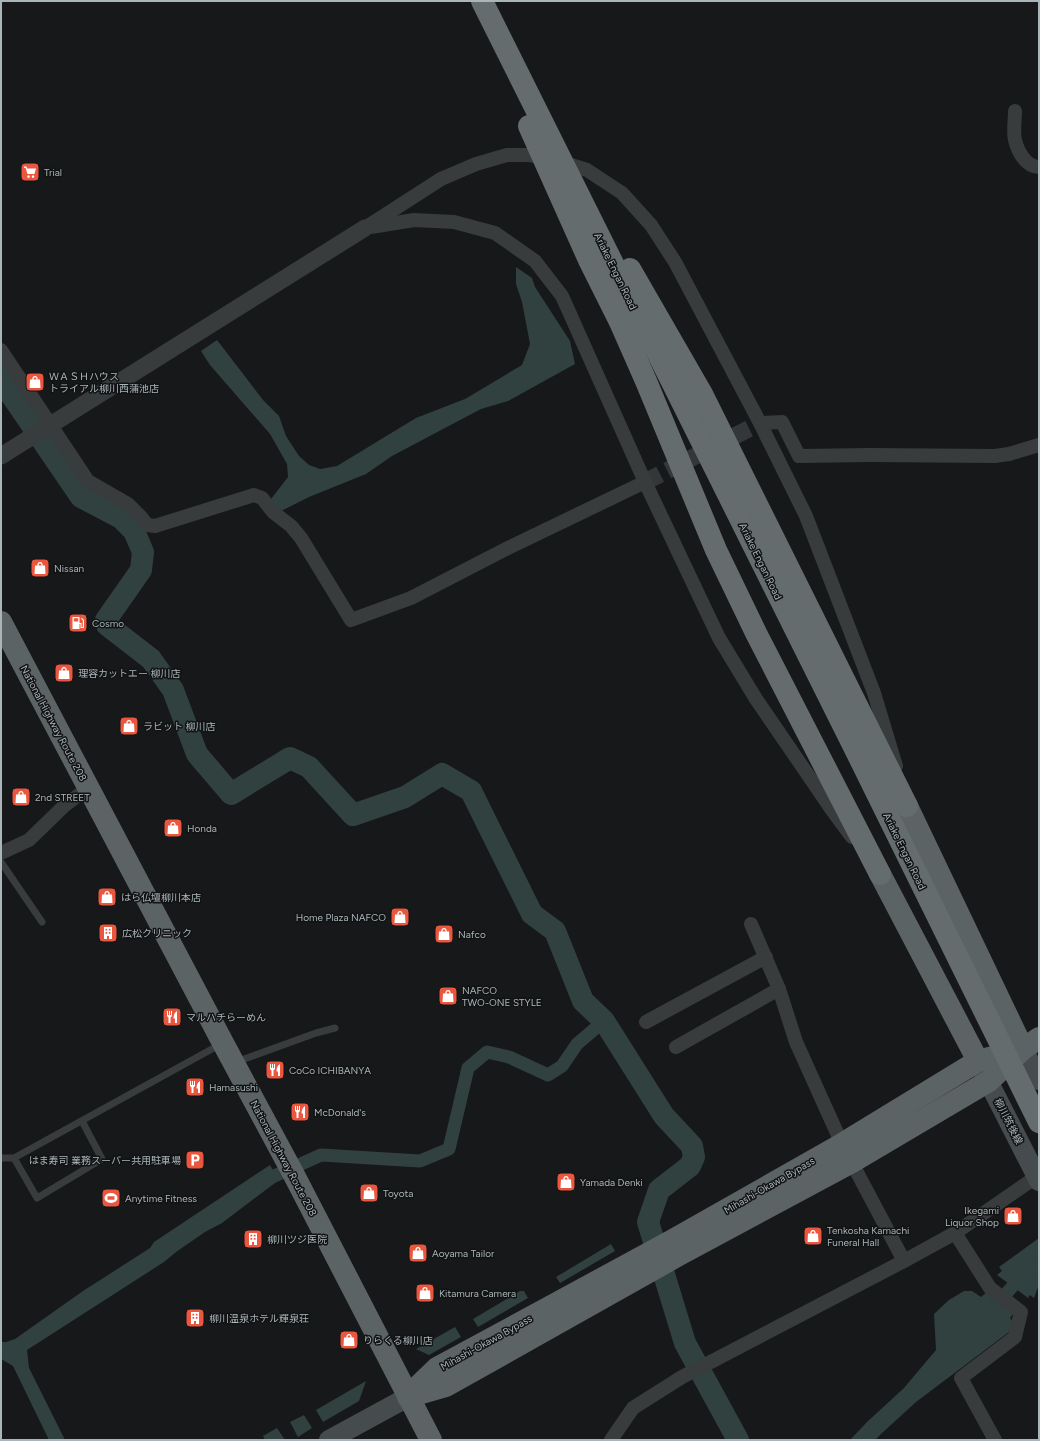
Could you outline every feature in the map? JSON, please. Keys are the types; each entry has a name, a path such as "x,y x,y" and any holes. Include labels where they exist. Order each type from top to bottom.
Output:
{"highway":[{"path":"470,1 500,62 534,110 559,193 646,381 716,550 756,633 978,1061"},
{"name":"Ariake Engan Road","path":"482,1 534,110 1039,1122"},
{"name":"Ariake Engan Road","path":"490,1 534,110 584,189 1039,1107"},
{"path":"603,227 633,273 702,394 907,806 1031,1043"},
{"name":"National Highway Route 208","path":"1,622 278,1148 294,1175 431,1440"},
{"name":"Mihashi-Okawa Bypass","path":"847,1153 978,1061 1031,1043"},
{"name":"Mihashi-Okawa Bypass","path":"408,1397 446,1386 643,1266 847,1153 988,1081 1031,1043"}],"main road":[{"path":"1031,1043 1039,1080"},
{"name":"柳川筑後線","path":"978,1061 1038,1177"},
{"path":"329,1440 408,1397"}],"street":[{"path":"1015,111 1014,139 1019,151 1025,161 1035,167 1039,167"},
{"path":"1,456 441,179 476,164 507,155 529,155 549,158 587,170 622,193 651,225 675,262 760,423 806,516 874,693 907,806"},
{"path":"365,228 414,220 454,222 495,233 535,262 562,296 645,482 719,638 760,706 832,810 880,874"},
{"path":"1,350 88,482 128,504 147,525 155,526 254,495 262,498 273,512 291,526 301,538 351,620 411,598 508,548 645,482"},
{"path":"760,423 782,422 799,456 995,456 1009,454 1039,445"},
{"path":"1,852 29,840 64,806 88,788"},
{"path":"751,924 779,989 796,1042 847,1153 904,1261"},
{"path":"646,1022 766,957"},
{"path":"676,1047 779,989"},
{"path":"611,1440 633,1408 682,1377 955,1233 1038,1177"},
{"path":"955,1233 990,1288 1021,1312 1014,1336 961,1378 995,1440"}],"lane":[{"path":"1,862 42,922"},
{"path":"234,1063 316,1033 335,1028"},
{"path":"1,1158 14,1158 223,1043"},
{"path":"14,1158 37,1198 102,1159 82,1121"}],"shaded area":[{"path":"516,267 532,278 535,287 570,341 575,364 508,401 481,409 392,456 366,474 309,497 279,512 271,499 288,477 287,464 270,434 210,365 201,351 217,340 263,400 279,416 286,436 299,456 309,465 320,469 337,466 416,418 465,399 522,365 530,344 522,302 516,284"},
{"path":"1,361 35,412 19,422 1,395"},
{"path":"270,1165 279,1180 222,1223 205,1232 164,1262 27,1350 29,1368 65,1440 49,1440 13,1366 1,1359 1,1342 15,1339 83,1291 150,1248 154,1242"},
{"path":"1039,1238 1039,1285 1034,1298 1030,1295 1028,1298 997,1275 1002,1271 999,1267"},
{"path":"611,1244 615,1251 560,1283 556,1277"},
{"path":"520,1291 524,1291 528,1298 478,1327 473,1319"},
{"path":"964,1291 972,1291 981,1297 987,1292 1014,1313 1010,1318 1013,1322 1009,1332 916,1402 875,1440 850,1440 904,1388 936,1350 934,1314 949,1300"},
{"path":"455,1327 461,1337 429,1355 416,1349"},
{"path":"366,1381 359,1401 323,1422 316,1410"},
{"path":"304,1415 312,1428 298,1437 290,1422"},
{"path":"277,1428 285,1440 265,1440 263,1436"}],"waterway":[{"path":"1,380 81,497 121,518 134,531 143,552 141,570 106,620 107,625 151,659 173,690 197,754 231,794 290,758 309,767 353,815 405,797 442,774 471,791 532,914 555,931 583,1001 604,1021 664,1116 692,1146 694,1157 690,1166 659,1190 648,1222 685,1343 738,1440"},
{"path":"261,1182 321,1155 420,1161 449,1149 468,1068 487,1052 509,1057 548,1075 562,1066 577,1044 604,1021"},
{"path":"996,1305 1021,1277 1039,1267"}],"tunnel":[{"path":"645,482 760,423"}],"place":[{"name":"Trial","path":"30,172"},
{"name":"ＷＡＳＨハウス トライアル柳川西蒲池店","path":"35,382"},
{"name":"Nissan","path":"40,568"},
{"name":"Cosmo","path":"78,623"},
{"name":"理容カットエー 柳川店","path":"64,673"},
{"name":"ラビット 柳川店","path":"129,726"},
{"name":"2nd STREET","path":"21,797"},
{"name":"Honda","path":"173,828"},
{"name":"はら仏壇柳川本店","path":"107,897"},
{"name":"Home Plaza NAFCO","path":"400,917"},
{"name":"広松クリニック","path":"108,933"},
{"name":"Nafco","path":"444,934"},
{"name":"NAFCO TWO-ONE STYLE","path":"448,996"},
{"name":"マルハチらーめん","path":"172,1017"},
{"name":"CoCo ICHIBANYA","path":"275,1070"},
{"name":"Hamasushi","path":"195,1087"},
{"name":"McDonald's","path":"300,1112"},
{"name":"はま寿司 業務スーパー共用駐車場","path":"195,1160"},
{"name":"Yamada Denki","path":"566,1182"},
{"name":"Toyota","path":"369,1193"},
{"name":"Anytime Fitness","path":"111,1198"},
{"name":"Ikegami Liquor Shop","path":"1013,1216"},
{"name":"Tenkosha Kamachi Funeral Hall","path":"813,1236"},
{"name":"柳川ツジ医院","path":"253,1239"},
{"name":"Aoyama Tailor","path":"418,1253"},
{"name":"Kitamura Camera","path":"425,1293"},
{"name":"柳川温泉ホテル輝泉荘","path":"195,1318"},
{"name":"りらくる柳川店","path":"349,1340"}]}
